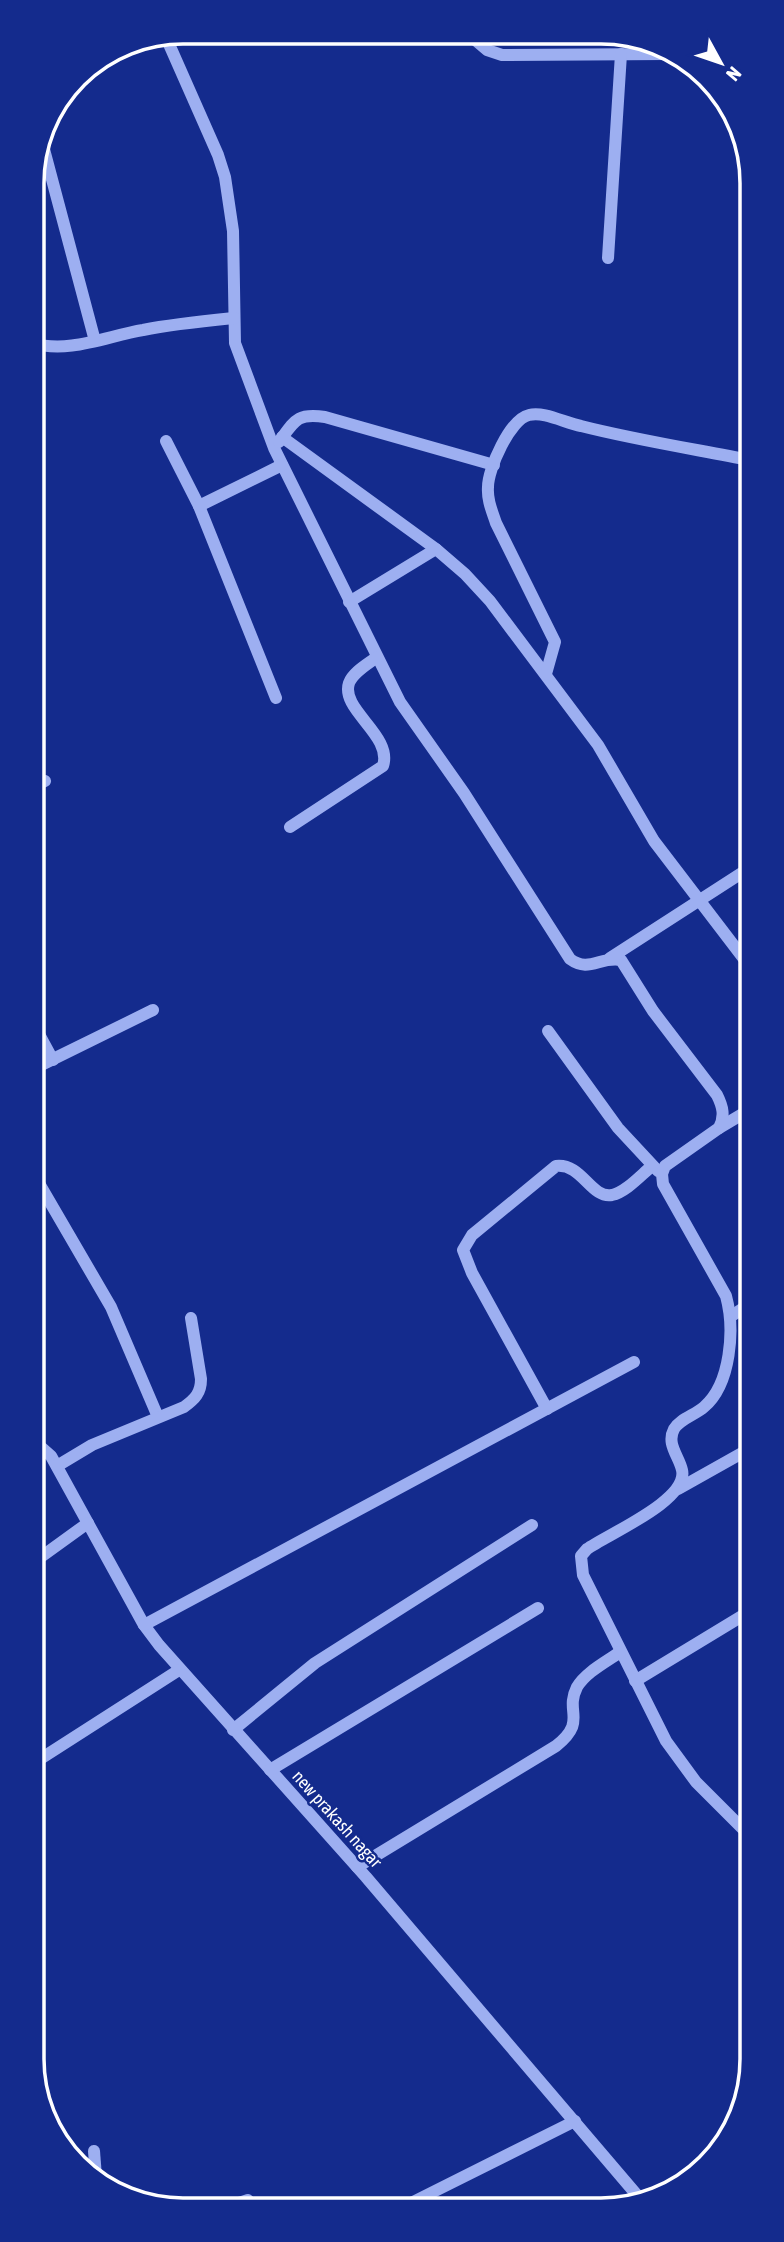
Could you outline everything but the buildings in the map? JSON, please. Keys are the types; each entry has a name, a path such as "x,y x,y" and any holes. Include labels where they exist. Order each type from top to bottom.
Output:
{"street":[{"path":"480,44 487,50 502,55 654,54"},
{"path":"169,45 225,177 233,231 235,343 278,442 282,465 411,720 464,793 570,959 579,965 587,966 610,958 740,874"},
{"path":"608,258 621,54"},
{"path":"46,158 95,341"},
{"path":"44,345 55,347 143,330 234,317"},
{"path":"546,674 555,642 496,523 489,502 487,485 506,436 516,422 526,415 536,414 580,426 740,458"},
{"path":"278,442 293,422 307,415 326,417 494,465"},
{"path":"166,441 199,506 276,698"},
{"path":"278,442 436,549 465,574 490,601 598,745 654,841 740,954"},
{"path":"199,506 282,465"},
{"path":"349,602 436,549"},
{"path":"290,827 383,766 386,756 383,746 348,692 350,681 377,657"},
{"path":"610,958 621,960 628,968 653,1011 717,1096 722,1106 723,1119 719,1128"},
{"path":"44,1064 153,1010"},
{"path":"548,1031 604,1111 630,1144 657,1170 726,1296 730,1317 729,1344 721,1385 715,1397 674,1430 671,1439 673,1452 682,1470 682,1479 677,1490"},
{"path":"44,1043 53,1060"},
{"path":"547,1409 472,1273 463,1250 472,1235 556,1166 565,1165 575,1170 594,1189 605,1195 613,1195 665,1166 740,1116"},
{"path":"44,1192 111,1307 158,1417"},
{"path":"730,1317 740,1310"},
{"path":"57,1466 92,1445 184,1407 193,1400 201,1389 191,1318"},
{"path":"144,1625 634,1362"},
{"name":"new prakash nagar","path":"44,1450 57,1466 144,1625 179,1670 357,1867 636,2194"},
{"path":"740,1454 677,1490 657,1507 599,1541 581,1556 583,1576 666,1741 696,1782 740,1826"},
{"path":"44,1555 88,1523"},
{"path":"233,1730 315,1662 532,1525"},
{"path":"270,1770 538,1608"},
{"path":"635,1681 740,1617"},
{"path":"357,1867 556,1746 570,1734 577,1687 588,1674 620,1652"},
{"path":"44,1757 179,1670"},
{"path":"421,2198 575,2120"},
{"path":"94,2151 95,2167"}]}
